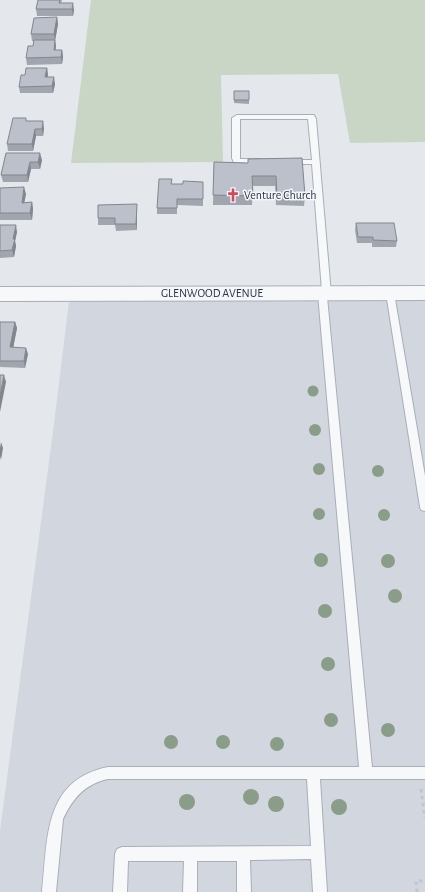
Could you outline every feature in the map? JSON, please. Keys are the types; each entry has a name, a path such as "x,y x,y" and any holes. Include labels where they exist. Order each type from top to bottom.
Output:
{"street":[{"name":"GLENWOOD AVENUE","path":"0,294 425,293"}],"lane":[{"path":"315,162 237,161 236,118 311,117 312,119 315,162 324,294 366,774"},
{"path":"390,293 425,506"},
{"path":"49,892 57,818 68,797 86,779 96,775 108,773 425,773"},
{"path":"313,774 320,892"},
{"path":"120,892 122,854 243,854 318,852"},
{"path":"190,892 191,854"},
{"path":"243,854 244,892"}],"path":[{"path":"421,788 425,818"},
{"path":"417,892 416,881 425,881"}],"shaded area":[{"path":"70,293 425,293 425,892 0,892 0,831"}],"green space":[{"path":"91,0 425,0 425,142 350,143 338,74 221,75 223,162 71,163"}],"building":[{"path":"38,0 60,0 59,3 73,3 72,9 36,9"},
{"path":"57,17 54,34 31,34 34,18"},
{"path":"34,40 55,40 54,50 62,50 61,57 26,58 28,46 33,46"},
{"path":"26,68 47,68 45,77 54,77 52,86 19,87 21,75 25,75"},
{"path":"234,91 249,91 249,100 234,100"},
{"path":"13,118 26,118 26,121 43,121 42,129 35,129 32,144 7,144"},
{"path":"6,153 40,153 38,162 30,162 27,175 1,175"},
{"name":"Venture Church","path":"302,158 305,196 277,196 276,176 252,176 253,196 213,195 214,162 248,163 248,159"},
{"path":"159,179 172,179 171,184 183,184 183,181 203,182 203,199 177,199 177,208 157,208"},
{"path":"24,187 22,203 32,202 30,213 0,213 0,188"},
{"path":"137,204 136,224 115,224 115,218 98,218 98,205"},
{"path":"356,223 394,223 397,241 373,240 373,237 358,237"},
{"path":"0,225 16,225 13,239 15,239 12,250 0,251"},
{"path":"0,322 15,322 10,347 26,348 24,361 0,361"},
{"path":"0,375 4,375 0,396"}],"place":[{"name":"Venture Church","path":"233,195"}]}
